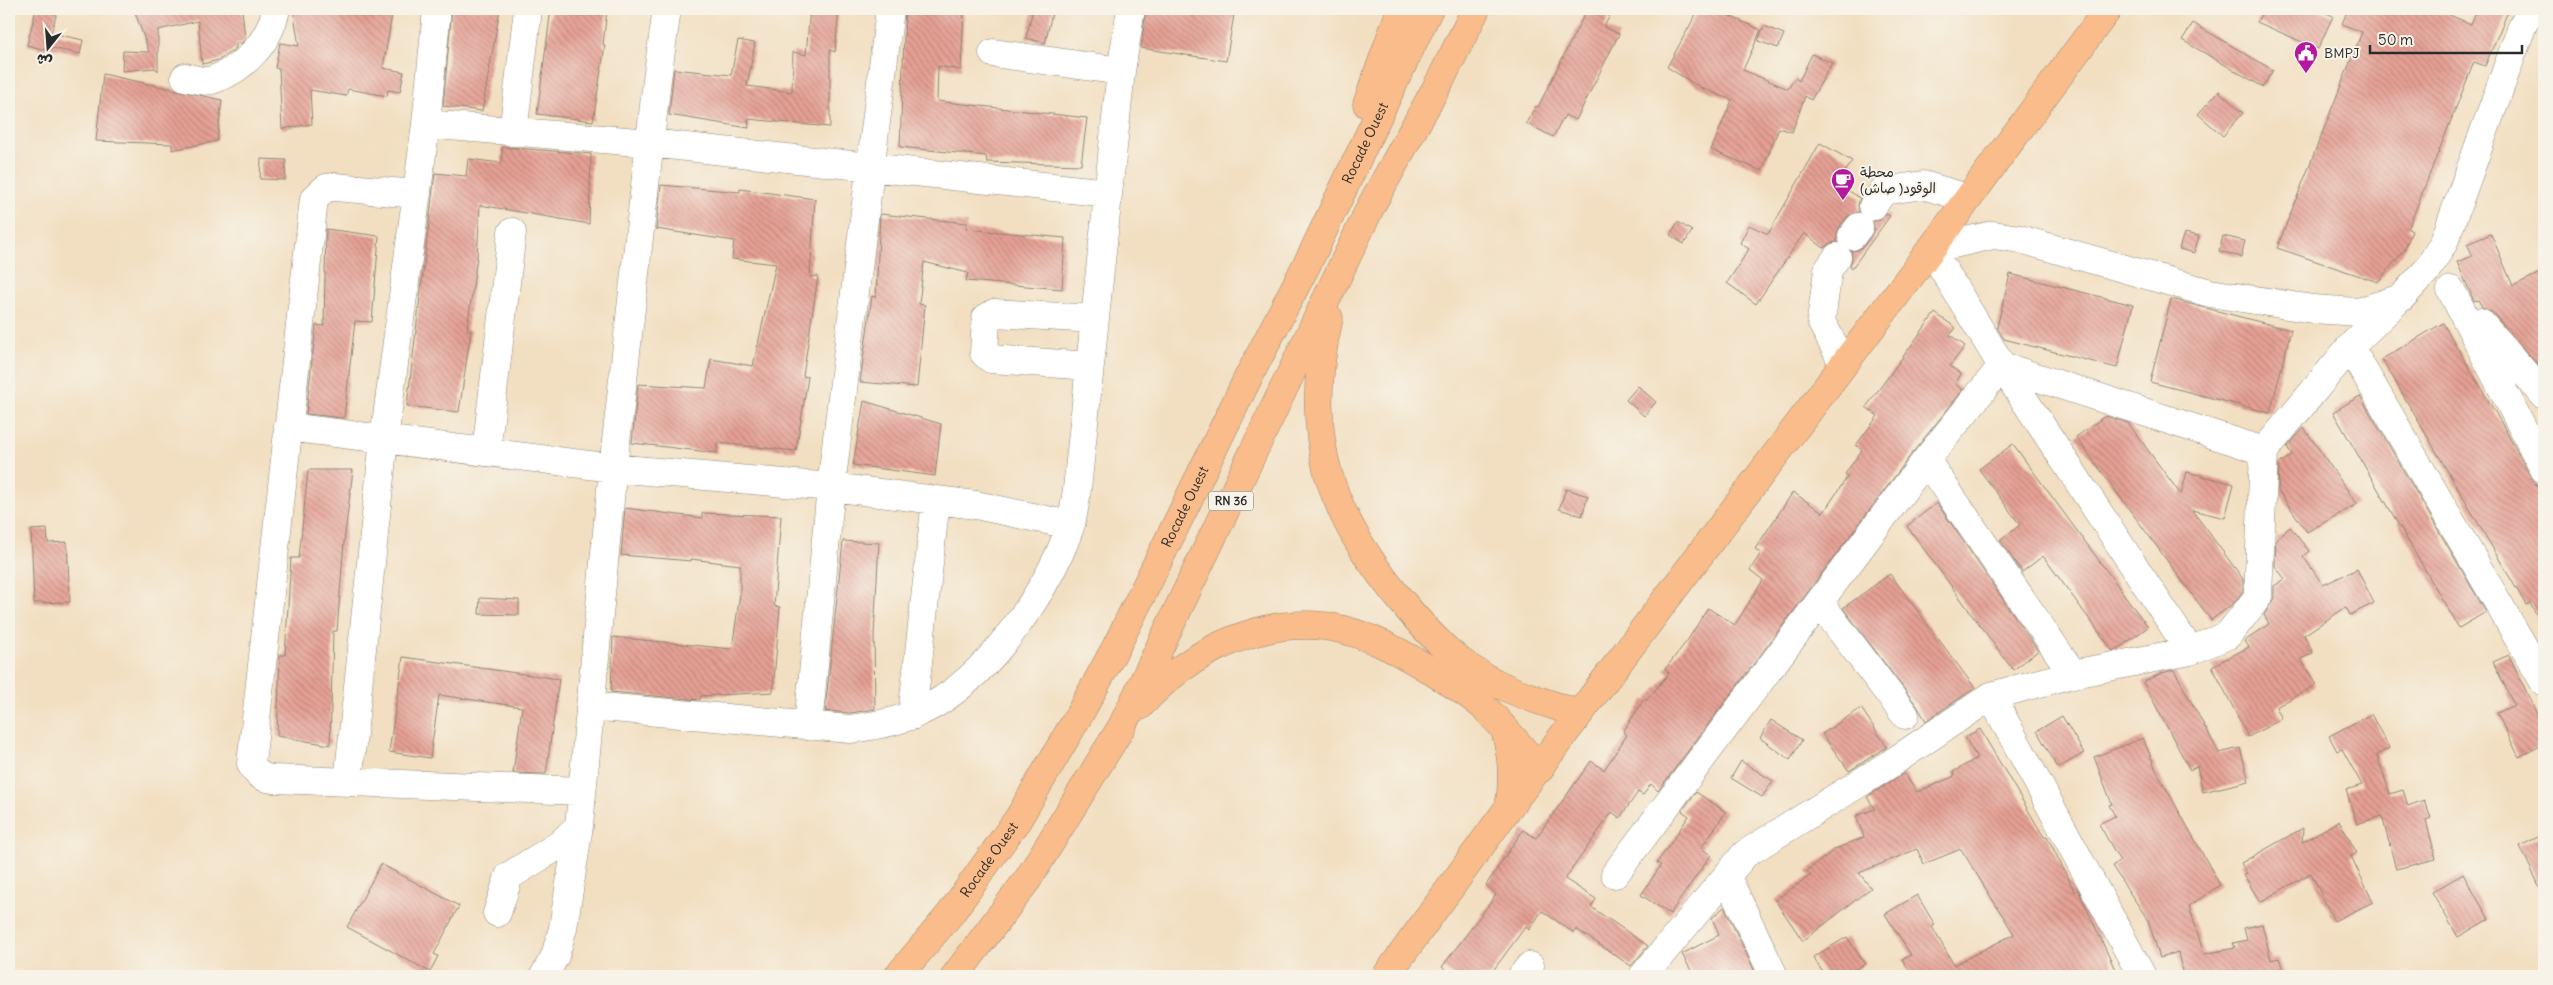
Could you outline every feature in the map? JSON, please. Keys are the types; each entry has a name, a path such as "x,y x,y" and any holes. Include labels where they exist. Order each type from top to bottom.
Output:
{"main road":[{"path":"1322,234 1401,9"},
{"name":"Rocade Ouest","path":"898,976 951,913 1018,819 1079,715 1117,645 1322,234 1429,9"},
{"name":"RN 36","path":"955,976 999,921 1028,879 1122,726 1372,204 1441,79 1476,9"},
{"path":"1386,976 1509,807 1540,769 2108,9"},
{"path":"1340,272 1324,343 1318,403 1321,441 1328,471 1341,510 1358,544 1379,575 1442,648 1492,682 1580,714"},
{"path":"1122,726 1147,697 1171,676 1219,645 1246,635 1312,626 1344,630 1375,640 1414,659 1486,709 1540,769"},
{"path":"1505,731 1513,768 1509,807"}],"street":[{"path":"185,77 198,80 214,80 245,61 261,46 273,25 276,9"},
{"path":"348,782 384,439 426,124 437,9"},
{"path":"513,132 528,9"},
{"path":"544,976 554,956 563,928 579,826 613,468 667,9"},
{"path":"808,726 831,487 890,9"},
{"path":"590,706 850,729 886,724 912,716 940,701 973,675 1008,636 1035,596 1059,553 1070,525 1077,489 1121,71 1131,9"},
{"path":"1643,976 1745,854 1890,764 1991,696 2073,674 2190,651 2228,635 2258,597 2264,451 2350,348 2428,269 2444,242 2523,24 2533,9"},
{"path":"993,53 1121,71"},
{"path":"426,124 650,143 1108,193"},
{"path":"1861,223 1883,191 1923,185 1967,198"},
{"path":"417,194 335,187 326,188 314,198 252,764 256,773 264,778 582,791"},
{"path":"486,452 512,232"},
{"path":"2190,651 2002,366 1930,249 1994,235 2020,239 2210,293 2313,309 2358,312 2401,298"},
{"path":"1837,257 1828,270 1821,321 1843,363"},
{"path":"2428,269 2451,290 2544,395"},
{"path":"2451,290 2544,469"},
{"path":"1090,366 991,359 984,353 986,318 994,313 1095,319"},
{"path":"2350,348 2544,682"},
{"path":"2002,366 2264,451"},
{"path":"1615,874 1926,460 2002,366"},
{"path":"288,427 613,468 831,487 976,505 1070,525"},
{"path":"1926,460 2073,674"},
{"path":"912,716 936,500"},
{"path":"1820,603 1905,714"},
{"path":"1991,696 2142,976"},
{"path":"497,913 509,876 559,845 579,826"},
{"path":"1727,877 1774,976"}],"building":[{"path":"36,9 58,9 51,33 83,40 80,54 47,47 46,50 27,45"},
{"path":"134,9 242,9 245,39 242,43 236,43 236,48 219,60 202,64 198,21 158,30 158,71 155,68 122,71 123,51 149,52"},
{"path":"293,9 393,9 383,68 404,72 400,92 388,90 387,96 348,89 346,96 310,90 312,124 282,129 279,69 275,68 280,43 299,46"},
{"path":"452,9 500,9 482,111 443,106"},
{"path":"551,9 607,9 603,45 605,45 593,121 537,114"},
{"path":"810,9 839,9 835,52 830,50 830,127 748,119 749,128 669,115 674,69 731,75 738,40 755,43 747,86 792,92 793,52 806,55"},
{"path":"905,9 964,9 961,70 938,66 937,101 1087,118 1081,165 987,162 986,156 900,147"},
{"path":"1033,9 1053,9 1045,43 1026,38"},
{"path":"1146,9 1235,9 1226,61 1141,48"},
{"path":"1587,9 1613,9 1604,27 1619,34 1576,120 1565,115 1553,137 1526,123 1536,106 1538,107"},
{"path":"1699,9 1732,9 1728,15 1761,30 1743,70 1788,89 1795,78 1799,81 1812,54 1832,63 1811,100 1805,96 1792,132 1779,128 1762,171 1711,150 1732,100 1701,88 1667,67"},
{"path":"2264,9 2317,9 2333,16 2318,49 2257,22"},
{"path":"2348,9 2435,9 2471,24 2477,9 2509,9 2485,66 2474,62 2408,229 2412,231 2405,249 2378,282 2277,248 2362,32 2342,24"},
{"path":"2193,23 2273,70 2263,87 2182,40"},
{"path":"1764,26 1784,34 1778,48 1758,41"},
{"path":"103,74 222,100 217,141 172,150 172,144 96,141"},
{"path":"2219,91 2243,113 2223,136 2198,114"},
{"path":"1820,143 1852,161 1838,184 1860,198 1859,212 1847,217 1840,226 1837,233 1837,242 1830,243 1824,248 1804,233 1756,304 1727,283 1749,249 1740,243 1749,225 1768,234"},
{"path":"502,147 591,154 589,224 480,205 477,257 467,330 471,330 459,412 407,406 435,173 466,176 468,159 502,163"},
{"path":"261,159 286,160 285,180 260,179"},
{"path":"661,185 740,192 740,189 815,199 810,277 818,276 803,376 808,377 796,451 717,443 717,453 632,443 638,384 706,388 711,359 753,366 776,264 732,259 734,241 656,229"},
{"path":"880,214 967,223 966,229 1065,238 1062,289 966,281 968,273 924,262 919,304 925,305 917,387 860,382 872,296 876,297"},
{"path":"1886,214 1890,216 1852,268 1850,266 1852,259 1851,251 1858,250 1864,246 1874,230 1874,221 1880,220"},
{"path":"1678,222 1692,231 1684,244 1670,235"},
{"path":"326,229 379,236 372,322 355,321 344,418 306,414 316,325 324,326"},
{"path":"2184,233 2199,236 2194,253 2179,249"},
{"path":"2491,234 2513,286 2544,271 2544,372 2492,312 2482,307 2478,300 2474,301 2457,262 2473,256 2467,244"},
{"path":"2223,236 2245,241 2241,257 2219,251"},
{"path":"2010,274 2133,305 2117,368 2004,339 1997,327"},
{"path":"2171,299 2291,330 2270,413 2150,382"},
{"path":"1935,313 1956,328 1950,335 1965,346 1950,366 1961,374 1955,384 1963,390 1914,451 1658,791 1651,784 1643,795 1638,792 1620,818 1612,812 1565,879 1596,899 1591,907 1648,946 1631,966 1576,929 1574,933 1542,911 1529,930 1526,926 1489,976 1454,976 1442,967 1496,895 1486,885 1523,830 1536,838 1591,761 1604,770 1627,735 1623,732 1644,699 1646,701 1669,673 1665,669 1687,641 1708,608 1735,625 1763,580 1750,570 1761,553 1755,549 1793,492 1823,513 1848,476 1845,474 1862,450 1856,445 1878,416 1866,407"},
{"path":"2443,323 2530,476 2544,495 2544,628 2530,603 2526,605 2382,359"},
{"path":"1638,386 1656,402 1644,416 1626,400"},
{"path":"2360,396 2486,612 2459,628 2333,412"},
{"path":"864,401 941,424 935,476 853,465"},
{"path":"2105,416 2128,423 2181,495 2187,472 2234,484 2225,518 2192,510 2243,579 2243,591 2233,604 2211,620 2076,437"},
{"path":"2304,428 2357,504 2307,532 2278,490 2279,464 2292,455 2287,447"},
{"path":"2013,444 2148,627 2116,650 2112,650 2043,556 2022,572 2000,540 2020,525 1979,469"},
{"path":"308,470 353,470 344,542 337,631 333,631 330,745 277,736 280,655 285,655 291,558 299,558"},
{"path":"1566,489 1588,496 1582,516 1559,509"},
{"path":"1937,503 2038,651 2013,670 1907,526"},
{"path":"625,508 702,518 702,513 781,516 774,606 780,607 773,692 701,696 700,700 611,692 613,637 732,649 740,594 740,565 691,559 691,561 621,555"},
{"path":"2290,527 2309,551 2303,556 2323,585 2357,569 2374,603 2350,615 2346,607 2304,635 2313,653 2301,659 2316,685 2276,707 2282,719 2248,737 2212,666 2249,647 2245,641 2269,624 2264,615 2274,598 2274,586 2285,579 2275,566 2276,539"},
{"path":"47,529 48,543 67,542 70,602 34,603 31,530"},
{"path":"843,541 879,543 874,634 875,709 850,713 825,711"},
{"path":"1890,574 1975,688 1926,721 1917,706 1843,608"},
{"path":"480,598 519,600 519,615 479,614"},
{"path":"2509,655 2544,729 2544,744 2519,757 2497,713 2514,705 2493,662"},
{"path":"403,657 559,679 546,774 513,773 522,707 439,695 430,758 389,752"},
{"path":"2174,670 2219,753 2240,748 2249,781 2203,792 2197,766 2190,770 2143,682 2162,673"},
{"path":"1861,708 1887,747 1849,771 1822,734"},
{"path":"2371,714 2389,748 2377,755 2390,794 2403,790 2408,806 2424,800 2431,818 2426,820 2436,859 2396,869 2382,816 2357,824 2346,790 2362,785 2342,749 2337,751 2329,736"},
{"path":"2062,716 2084,753 2058,768 2037,731"},
{"path":"1771,720 1802,740 1790,760 1760,738"},
{"path":"1980,729 2044,837 2047,836 2075,892 2078,890 2118,976 1912,976 1902,959 1911,955 1885,914 1917,895 1935,925 1932,927 1954,965 2014,934 1961,849 1924,864 1917,849 1859,873 1871,888 1803,941 1775,900 1811,875 1807,871 1835,849 1864,837 1856,816 1875,809 1867,797 1904,773 1917,792 1955,776 1953,772 1977,758 1965,737"},
{"path":"2143,738 2157,772 2220,885 2189,906 2204,954 2235,948 2233,943 2247,940 2244,928 2262,924 2271,960 2279,958 2285,976 2183,976 2178,952 2160,958 2148,920 2112,866 2120,861 2099,824 2115,816 2109,805 2112,804 2094,757"},
{"path":"1741,761 1773,781 1762,797 1731,778"},
{"path":"1696,792 1726,812 1701,848 1711,855 1670,914 1641,895 1661,865 1657,863 1689,816 1682,811"},
{"path":"2339,821 2357,853 2351,856 2373,902 2334,921 2311,873 2260,902 2244,875 2247,874 2241,863 2303,828 2302,842"},
{"path":"2544,834 2544,896 2520,846"},
{"path":"381,864 459,906 434,954 438,956 430,972 347,927"},
{"path":"2463,874 2489,919 2458,937 2432,892"},
{"path":"1724,907 1757,976 1694,976 1682,954 1719,935 1712,918"},
{"path":"1847,937 1865,964 1855,970 1859,976 1825,976 1813,957"}],"place":[{"name":"BMPJ","path":"2306,74"},
{"name":"محطة الوقود( صاش)","path":"1843,201"}]}
